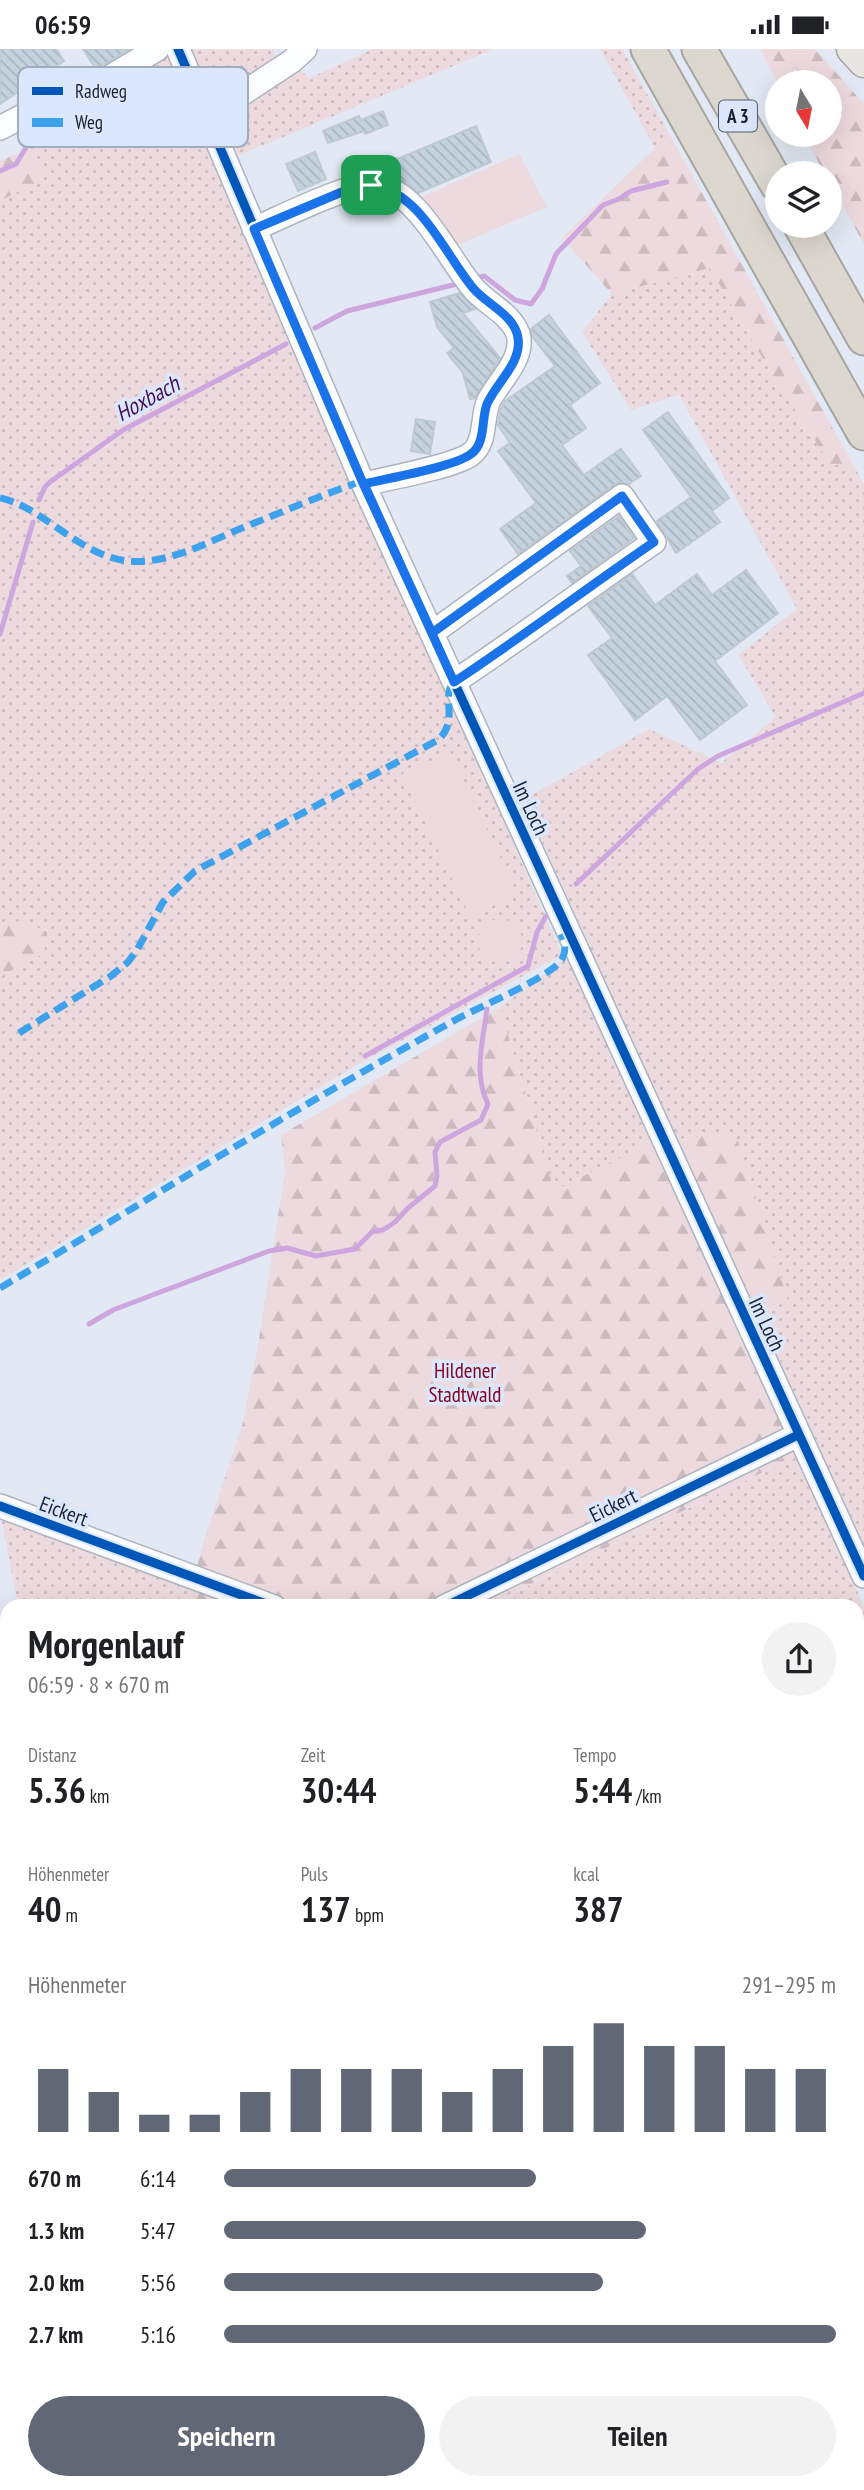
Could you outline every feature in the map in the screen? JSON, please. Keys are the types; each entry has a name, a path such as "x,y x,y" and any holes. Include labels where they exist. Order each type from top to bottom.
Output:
{"highway":[{"name":"A 3","path":"648,49 864,433"},
{"name":"A 3","path":"699,49 765,163"},
{"path":"808,238 864,338"}],"main road":[{"path":"852,49 864,62"}],"street":[{"path":"127,67 157,49"},
{"name":"Im Loch","path":"178,49 186,67"},
{"path":"248,90 292,61 305,49"},
{"path":"0,128 18,119"},
{"name":"Im Loch","path":"220,147 364,484 864,1576"},
{"path":"254,229 349,189 371,185 384,186 399,195 429,225 472,287 513,324 518,336 519,350 489,399 480,441 472,453 455,462 364,484"},
{"path":"432,633 622,496 654,542 527,634 454,682"},
{"name":"Eickert","path":"460,1599 798,1435"},
{"name":"Eickert","path":"0,1506 252,1599"}],"green space":[{"path":"192,49 275,49 273,53 310,78 373,49 494,49 235,157 231,147 248,147 248,67 199,67"},
{"path":"600,49 622,49 672,139 655,148"},
{"path":"760,49 815,49 834,70 771,70"},
{"path":"168,50 175,67 145,67"},
{"path":"842,79 864,104 864,244 842,205 842,161 818,161 810,147 842,147"},
{"path":"672,139 855,468 830,464 775,379 710,268 612,294 562,238 655,148"},
{"path":"34,147 210,147 562,955 362,1062 0,1280 0,976 44,953 24,921 0,924 0,201 43,179"},
{"path":"34,147 43,179 0,201 0,161"},
{"path":"519,154 547,207 453,247 417,199"},
{"path":"710,268 775,379 830,464 855,468 864,485 864,1546 759,1314 788,1300 651,1142 554,1192 500,1007 588,942 523,800 649,729 721,763 776,717 738,655 797,609 679,395 631,410 582,332 612,294"},
{"path":"450,752 518,894 470,917 402,774"},
{"path":"500,919 516,925 522,941 516,957 500,963 484,957 478,941 484,925"},
{"path":"24,921 47,932 44,953 0,976 0,924"},
{"name":"Hildener Stadtwald","path":"500,1007 554,1191 651,1142 735,1132 788,1300 740,1321 799,1455 500,1599 185,1599 189,1596 205,1537 242,1426 258,1345 285,1171 281,1135"},
{"path":"799,1455 861,1599 502,1599"},
{"path":"1,1517 192,1584 189,1596 185,1599 17,1599"}],"building":[{"path":"0,49 56,49 64,61 55,67 18,67 18,92 0,104"},
{"path":"83,49 130,49 99,67 95,67"},
{"path":"383,111 388,125 328,143 323,131 359,116 361,120"},
{"path":"476,126 491,162 418,193 407,183 389,175 385,164"},
{"path":"315,152 326,179 298,191 286,164"},
{"path":"460,293 475,309 463,313 500,358 475,398 470,399 463,373 447,353 454,348 437,327 430,302"},
{"path":"549,315 600,383 570,405 586,428 562,445 584,475 621,449 641,476 629,484 621,482 614,485 518,554 500,529 536,503 498,451 510,443 498,425 505,401 555,366 532,336 531,329"},
{"path":"668,412 729,498 712,511 720,522 676,553 657,521 691,497 643,430"},
{"path":"416,419 435,422 430,454 411,451"},
{"path":"619,516 634,538 572,583 567,576 581,566 570,551"},
{"path":"746,570 778,613 715,661 747,705 700,740 667,696 635,720 588,655 612,638 588,606 632,574 655,605 697,574 712,595"}],"waterway":[{"path":"0,171 16,164 26,147"},
{"name":"Hoxbach","path":"473,279 484,276 515,300 531,304 542,289 556,254 603,205 631,191 667,182"},
{"name":"Hoxbach","path":"315,328 347,311 461,283"},
{"name":"Hoxbach","path":"39,500 50,482 123,430 286,344"},
{"name":"Hoxbach","path":"0,634 33,522"},
{"path":"576,884 698,769 718,756 864,693"},
{"path":"365,1056 528,966 537,932 546,916"},
{"path":"89,1324 113,1310 269,1251 287,1248 316,1256 355,1249 373,1231 383,1230 395,1222 435,1186 435,1152 440,1142 481,1120 488,1104 483,1093 480,1069 487,1009"}],"marked path":[{"path":"0,498 28,509 98,553 130,561 146,561 196,548 362,481"},
{"path":"19,1033 111,976 128,962 163,902 195,871 438,740 448,724 449,694 454,682"},
{"path":"0,1288 342,1084 457,1019 545,974 556,966 564,955 565,946 561,934"}],"cycle path":[{"path":"178,49 186,67"},
{"path":"220,147 362,481 864,1576"},
{"path":"460,1599 798,1435"},
{"path":"0,1506 252,1599"}],"route":[{"path":"371,185 349,189 254,229 362,481 432,633 622,496 654,542 527,634 454,682 432,633 364,484 455,462 477,449 485,408 519,350 518,336 513,324 472,287 429,225 412,207 384,186 371,185"}]}
